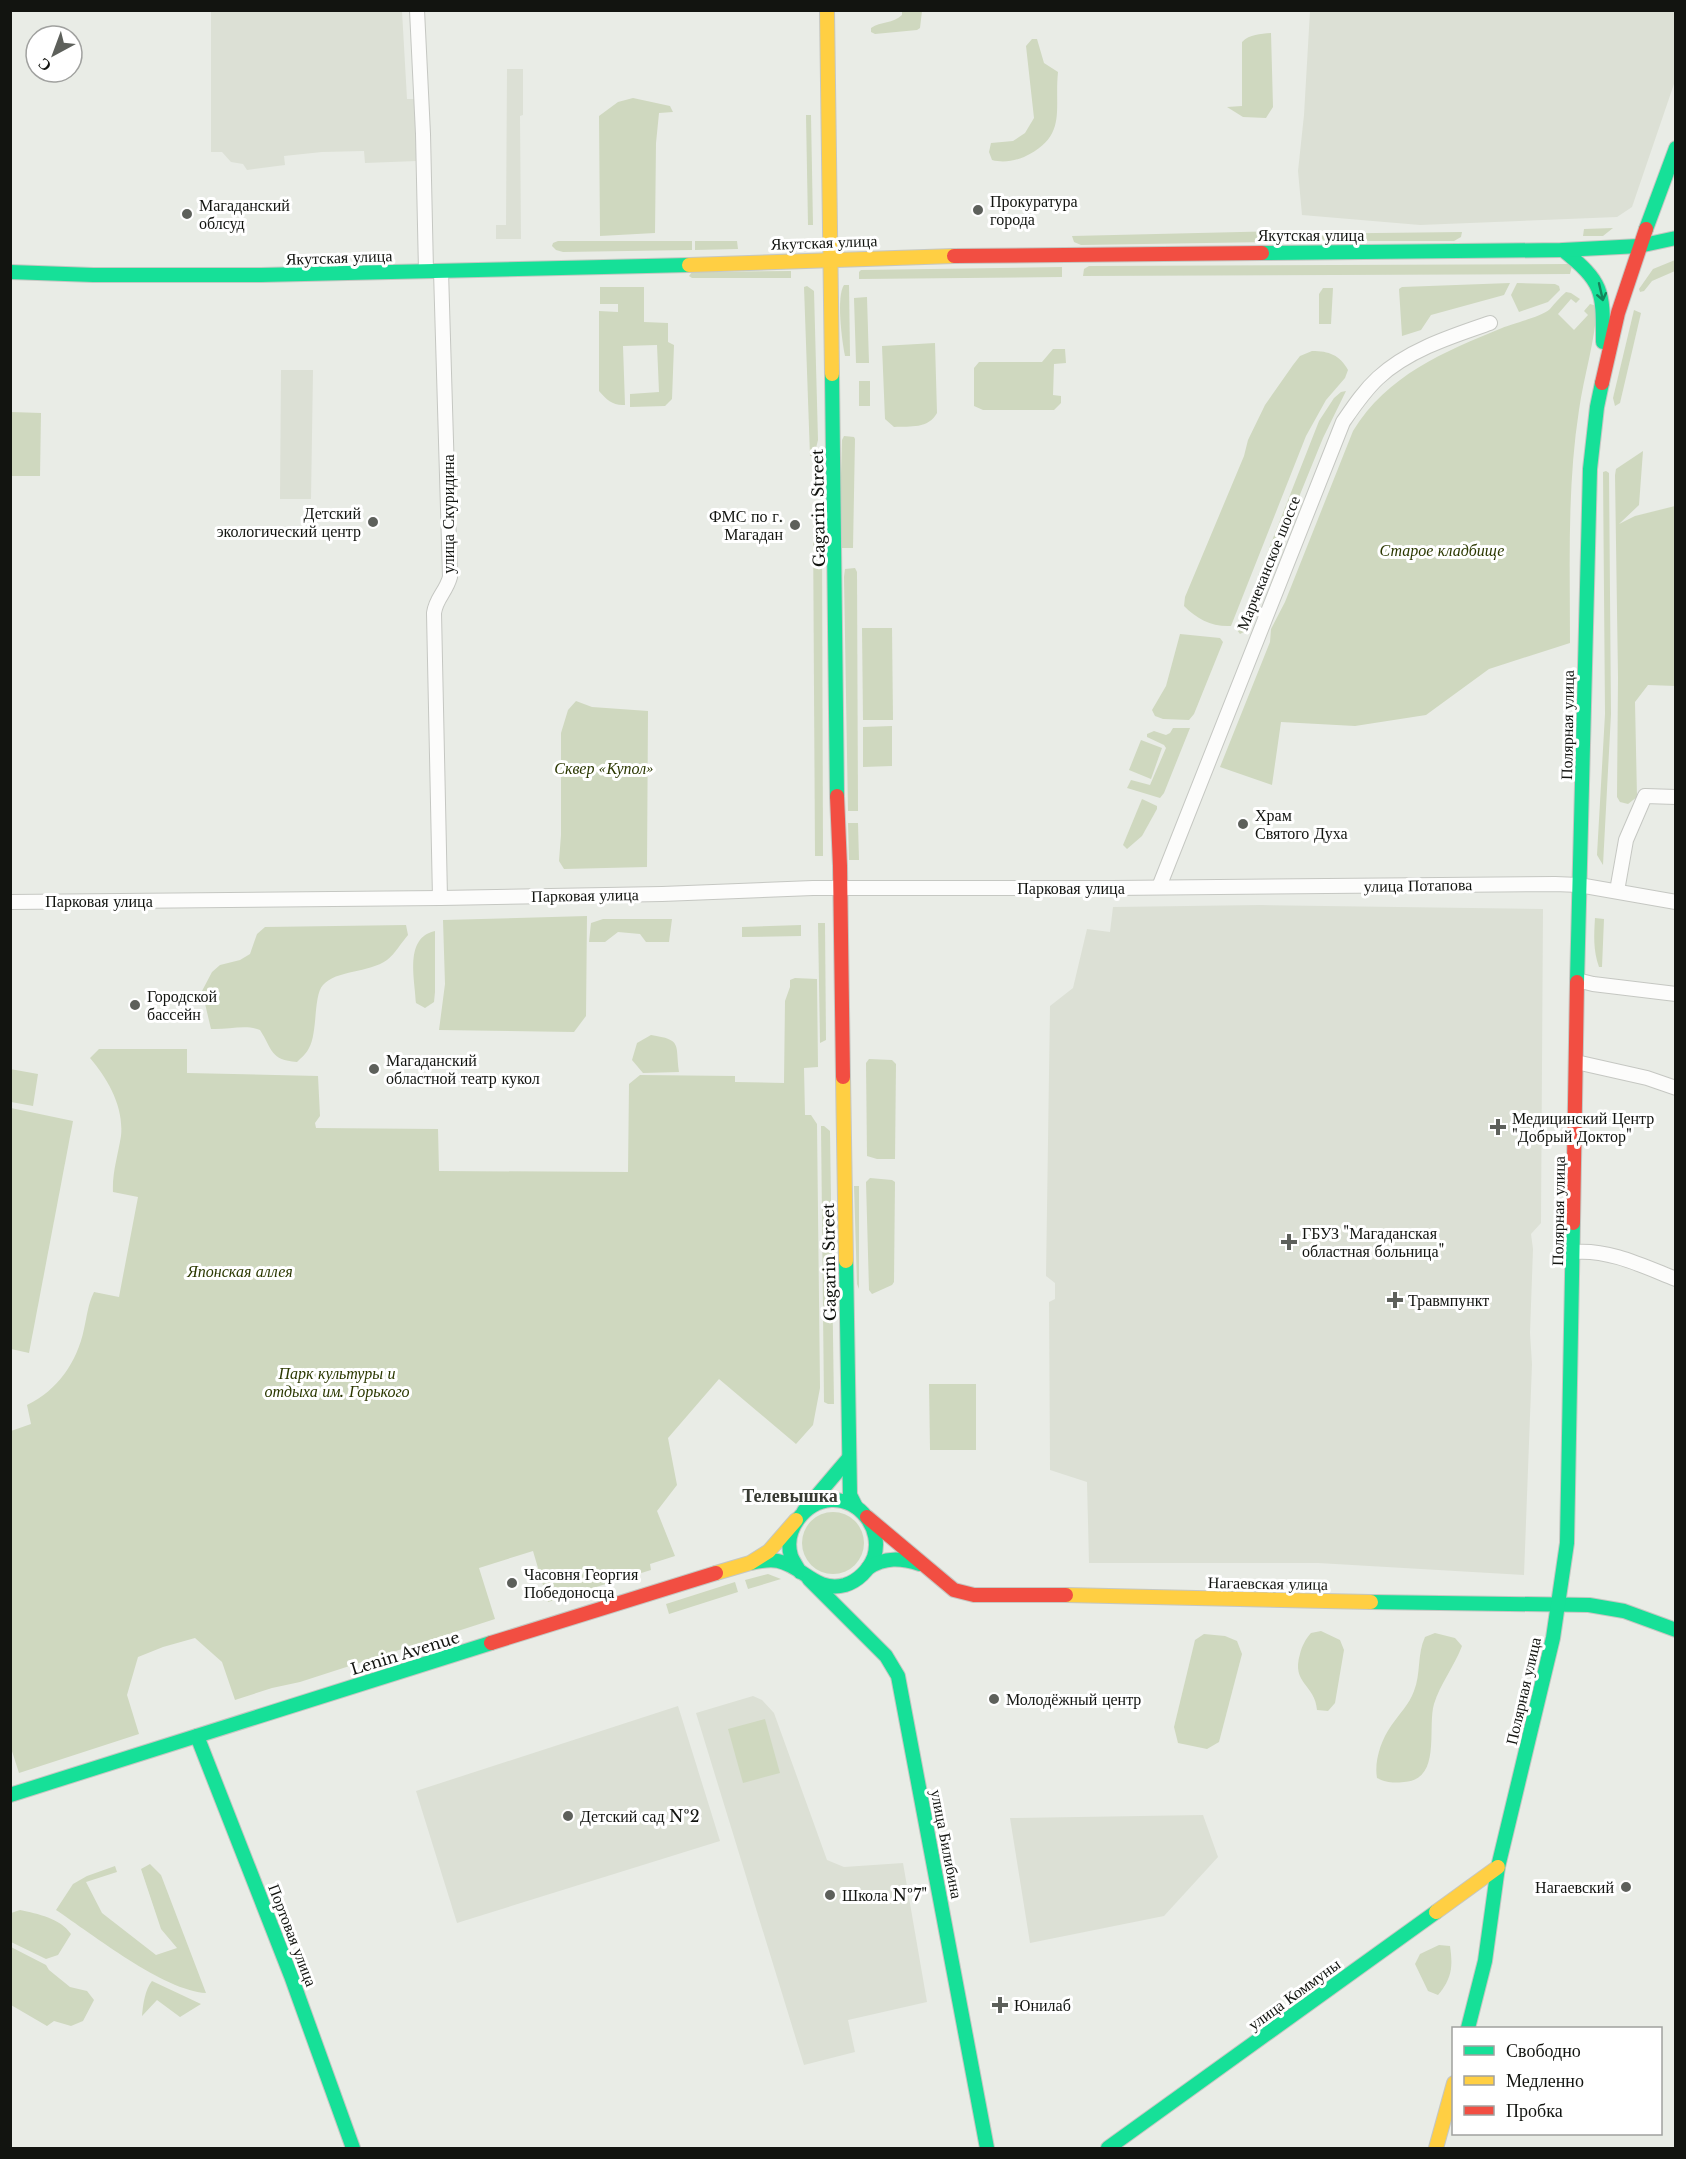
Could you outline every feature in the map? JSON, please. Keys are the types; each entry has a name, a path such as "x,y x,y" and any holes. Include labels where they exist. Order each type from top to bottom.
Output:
{"main road":[{"name":"Gagarin Street","path":"827,10 837,817 849,1458 850,1495 860,1511"},
{"name":"Полярная улица","path":"1467,2027 1485,1961 1498,1867 1553,1638 1568,1543 1579,885 1589,497 1593,436 1603,377 1618,313 1639,246 1676,148"},
{"path":"1639,246 1676,238"},
{"name":"Якутская улица","path":"10,272 261,276 683,265 831,258 1283,251 1563,250 1639,246"},
{"path":"1563,250 1592,274 1600,286 1603,301 1603,377"},
{"path":"805,1576 792,1560 789,1546 791,1533 800,1515 849,1458"},
{"path":"800,1515 815,1504 830,1500 843,1501 860,1511 872,1526 876,1540 875,1554 852,1597 853,1614 863,1633"},
{"name":"Нагаевская улица","path":"860,1511 954,1591 969,1595 1589,1605 1618,1609 1676,1629"},
{"name":"Lenin Avenue","path":"10,1795 750,1563 769,1551 800,1515"},
{"path":"750,1563 768,1560 781,1561 819,1584 833,1587 848,1584 879,1562 894,1559 922,1564"},
{"name":"улица Билибина","path":"805,1576 891,1662 900,1683 987,2148"},
{"name":"Портовая улица","path":"197,1736 291,1976 354,2148"},
{"name":"улица Коммуны","path":"1108,2148 1498,1867"},
{"path":"1436,2148 1452,2090"}],"street":[{"path":"417,10 426,271"},
{"name":"улица Скуридина","path":"441,270 450,577 447,589 437,601 434,613 441,897"},
{"name":"Марчеканское шоссе","path":"1159,887 1343,422 1362,395 1379,377 1409,357 1446,338 1490,323"},
{"path":"1617,891 1626,840 1645,796 1676,797"},
{"name":"улица Потапова","path":"1159,887 1579,885 1676,902"},
{"name":"Парковая улица","path":"10,902 441,897 840,888 1159,887"},
{"path":"1577,980 1676,994"},
{"path":"1576,1062 1647,1078 1676,1088"},
{"path":"1574,1252 1588,1251 1607,1254 1676,1279"}],"shaded area":[{"path":"211,11 402,11 407,99 418,99 417,161 365,163 364,151 322,152 284,156 285,165 247,170 243,164 231,162 222,152 211,152"},
{"path":"1310,11 1675,11 1675,81 1632,207 1617,217 1420,225 1302,215 1298,171"},
{"path":"507,69 523,69 523,115 520,116 521,239 496,239 496,225 506,225"},
{"path":"281,370 313,370 311,499 280,499"},
{"name":"ГБУЗ \"Магаданская областная больница\"","path":"1261,905 1543,909 1541,1223 1531,1234 1533,1249 1530,1333 1532,1364 1524,1575 1318,1563 1089,1563 1087,1482 1050,1470 1049,1302 1055,1299 1055,1283 1046,1276 1050,1006 1073,988 1087,929 1110,932 1113,907"},
{"name":"Школа №7\"","path":"753,1696 762,1700 774,1713 827,1860 844,1867 903,1863 927,2002 848,2020 855,2052 804,2065 696,1713"},
{"name":"Детский сад №2","path":"678,1706 720,1841 457,1923 416,1791"},
{"path":"1203,1815 1218,1857 1164,1916 1030,1943 1010,1818"}],"green space":[{"path":"902,11 922,11 920,28 875,34 871,32 871,28 898,18 902,15"},
{"path":"1271,33 1273,107 1266,118 1243,117 1227,107 1242,106 1242,42 1252,36"},
{"path":"1032,39 1037,39 1044,63 1058,72 1057,110 1053,131 1038,149 1024,157 1008,161 992,160 989,152 991,143 1013,141 1025,133 1034,118 1026,46"},
{"path":"633,98 670,106 673,112 659,113 656,143 655,233 600,236 599,116 618,102"},
{"path":"806,115 811,115 813,225 808,225"},
{"path":"1613,228 1603,236 1583,236 1584,229"},
{"path":"1279,231 1279,236 1269,242 1081,245 1074,242 1072,236"},
{"path":"1462,232 1461,237 1454,241 1294,241 1291,237 1291,234"},
{"path":"558,241 692,241 692,250 563,252 552,246"},
{"path":"695,241 737,241 738,249 695,250"},
{"path":"1675,260 1675,271 1652,281 1644,291 1640,292 1639,289 1653,269"},
{"path":"1569,264 1572,266 1570,274 1083,276 1084,269 1089,266"},
{"path":"1062,267 1062,277 859,279 861,270"},
{"path":"791,271 791,278 692,278 689,276 692,272"},
{"path":"1510,283 1504,295 1431,315 1421,330 1402,336 1399,289 1402,287"},
{"path":"1517,283 1555,284 1560,290 1548,302 1519,312 1511,295"},
{"path":"844,285 849,285 850,356 845,356 841,330 840,299"},
{"path":"807,286 814,291 818,440 814,456 810,456 804,287"},
{"path":"600,287 644,287 644,322 668,323 668,342 674,345 672,399 665,406 630,407 630,394 659,392 657,345 623,346 625,405 611,402 599,391 599,311 618,312 618,304 600,304"},
{"path":"1323,288 1333,288 1331,324 1319,324 1319,294"},
{"name":"Старое кладбище","path":"1566,292 1580,299 1576,303 1571,299 1558,314 1574,330 1588,315 1584,311 1590,304 1597,306 1575,439 1570,526 1570,643 1489,669 1426,715 1355,726 1281,722 1272,785 1220,767 1270,642 1271,629 1285,602 1353,431 1367,411 1400,380 1438,356 1546,312"},
{"path":"867,297 869,363 856,363 854,298"},
{"path":"1634,310 1641,313 1620,403 1615,406 1613,398"},
{"path":"935,343 937,413 924,424 894,427 885,419 882,346"},
{"path":"1053,349 1065,349 1066,363 1054,364 1053,395 1061,396 1061,403 1054,410 983,410 974,406 974,368 979,362 1042,362"},
{"path":"1312,351 1333,355 1348,370 1345,378 1326,400 1306,436 1231,626 1211,624 1194,615 1184,606 1185,597 1244,456 1248,440 1265,405 1300,356"},
{"path":"859,381 870,381 870,406 859,406"},
{"path":"1346,391 1323,438 1244,632 1240,634 1237,630 1319,421 1334,398"},
{"path":"11,412 41,413 40,476 11,476"},
{"path":"844,436 855,439 853,548 839,548 842,440"},
{"path":"1643,451 1639,505 1619,524 1635,516 1675,506 1676,686 1648,685 1635,702 1637,797 1628,804 1620,802 1617,797 1615,475 1616,469"},
{"path":"1603,472 1609,473 1611,714 1603,865 1597,855 1605,714"},
{"path":"813,521 822,534 823,856 815,856"},
{"path":"855,568 857,572 858,811 848,811 844,577 845,569"},
{"path":"862,628 892,628 893,720 863,720"},
{"path":"1180,634 1220,638 1223,642 1194,714 1189,720 1163,719 1155,716 1152,710 1166,686"},
{"name":"Сквер «Купол»","path":"576,701 592,707 648,711 647,867 564,869 559,861 561,733 568,710"},
{"path":"892,726 892,766 863,767 863,727"},
{"path":"1173,728 1190,728 1164,793 1160,798 1127,788 1131,780 1150,785 1166,748 1147,737 1147,734 1154,731 1166,735"},
{"path":"1141,740 1162,748 1151,779 1129,770"},
{"path":"1142,799 1157,806 1157,809 1142,836 1127,849 1123,845"},
{"path":"848,823 858,823 859,860 849,860"},
{"path":"587,916 586,1016 574,1032 439,1030 445,984 443,920"},
{"path":"1595,918 1604,919 1602,967 1599,967 1595,949"},
{"path":"603,919 672,919 669,942 646,942 640,934 618,932 605,942 589,942 591,923"},
{"path":"818,923 825,923 826,1040 820,1043"},
{"path":"406,925 408,935 387,960 336,977 323,985 318,997 312,1041 307,1052 297,1062 282,1059 273,1053 260,1030 255,1028 211,1029 202,991 212,972 220,965 240,960 250,954 257,934 265,927"},
{"path":"801,925 801,936 742,937 742,927"},
{"path":"435,931 434,1002 425,1008 416,1003 413,960 419,942 425,935"},
{"name":"Парк культуры и отдыха им. Горького","path":"795,978 817,979 818,1067 804,1068 805,1115 811,1115 817,1124 820,1388 813,1425 796,1444 719,1379 668,1438 677,1485 657,1511 675,1556 650,1564 651,1570 548,1602 533,1551 479,1568 495,1619 300,1682 235,1700 222,1662 195,1638 163,1647 138,1657 127,1695 139,1734 19,1773 10,1745 11,1431 31,1424 27,1405 57,1383 71,1364 81,1341 94,1292 119,1297 138,1197 113,1192 114,1171 121,1136 120,1115 109,1084 90,1058 99,1049 187,1049 187,1073 318,1076 320,1116 315,1123 316,1128 438,1129 439,1171 628,1172 629,1084 640,1075 735,1076 735,1082 784,1083 785,1001 790,980"},
{"path":"651,1035 668,1039 676,1045 679,1072 643,1073 632,1060 637,1043"},
{"path":"869,1059 892,1060 896,1064 895,1159 877,1159 867,1156 866,1063"},
{"path":"10,1069 38,1074 33,1106 11,1102"},
{"path":"11,1108 73,1121 29,1353 11,1349"},
{"path":"821,1126 830,1131 834,1404 824,1402"},
{"path":"870,1178 895,1182 894,1282 872,1294 869,1290 866,1182"},
{"path":"854,1186 859,1186 859,1289 857,1284"},
{"path":"929,1384 976,1384 976,1450 930,1450"},
{"path":"827,1512 839,1512 855,1521 862,1531 864,1543 862,1555 855,1565 839,1574 827,1574 816,1569 807,1560 802,1549 802,1537 807,1526 816,1517"},
{"path":"768,1574 781,1579 748,1589 745,1580"},
{"path":"735,1582 738,1592 669,1614 666,1604"},
{"path":"1321,1631 1340,1640 1344,1650 1335,1703 1328,1711 1317,1710 1312,1694 1301,1678 1298,1664 1304,1643 1311,1633"},
{"path":"1435,1633 1455,1638 1462,1646 1434,1704 1428,1763 1424,1772 1416,1779 1404,1782 1384,1781 1377,1778 1376,1772 1381,1744 1412,1696 1418,1678 1425,1637"},
{"path":"1204,1634 1225,1636 1237,1641 1242,1654 1219,1742 1207,1749 1178,1743 1174,1727 1195,1640"},
{"path":"765,1719 780,1773 743,1783 728,1729"},
{"path":"150,1864 161,1875 206,1993 170,1983 150,1972 56,1910 73,1884 87,1876 115,1866 117,1872 86,1882 102,1913 156,1955 177,1948 161,1929 141,1869"},
{"path":"20,1910 61,1924 71,1934 58,1955 46,1959 11,1942 11,1913"},
{"path":"1439,1945 1450,1946 1451,1960 1449,1978 1438,1995 1428,1991 1415,1964 1420,1954"},
{"path":"11,1947 46,1965 70,1987 87,1991 94,2000 83,2021 71,2026 54,2021 47,2026 11,2005"},
{"path":"152,1981 201,2004 180,2017 157,2000 142,2016 146,1993"}],"traffic: fast":[{"path":"1646,229 1676,148"},
{"path":"1262,253 1563,250 1639,246 1676,238"},
{"path":"1563,250 1587,271 1598,289 1603,311 1603,342"},
{"path":"10,272 93,275 261,275 689,265"},
{"path":"832,374 837,796"},
{"path":"1577,982 1590,469 1602,383"},
{"path":"1468,2027 1485,1961 1498,1867 1553,1638 1567,1543 1573,1223"},
{"path":"846,1261 850,1495 856,1507"},
{"path":"804,1511 849,1458"},
{"path":"751,1563 778,1561 787,1564 795,1568 803,1573 810,1578 826,1585 850,1583 869,1566 876,1547 872,1527 860,1510 851,1504 831,1500 813,1506 798,1519 793,1527 789,1546 791,1556 796,1566 799,1570 800,1572"},
{"path":"868,1568 874,1564 893,1560 920,1564"},
{"path":"809,1579 886,1656 898,1676 987,2148"},
{"path":"1371,1602 1589,1605 1624,1611 1676,1630"},
{"path":"10,1795 491,1643"},
{"path":"197,1736 291,1976 353,2148"},
{"path":"1108,2148 1436,1912"}],"traffic: slow":[{"path":"827,10 832,374"},
{"path":"689,265 954,256"},
{"path":"843,1077 846,1261"},
{"path":"716,1573 750,1563 769,1551 796,1520"},
{"path":"1066,1595 1371,1602"},
{"path":"1436,1912 1498,1867"},
{"path":"1436,2148 1452,2090"}],"traffic: jam":[{"path":"1602,383 1618,313 1646,229"},
{"path":"954,256 1262,253"},
{"path":"837,796 843,1077"},
{"path":"1573,1223 1577,982"},
{"path":"867,1517 954,1590 974,1595 1066,1595"},
{"path":"491,1643 716,1573"}],"place":[{"name":"Прокуратура города","path":"978,210"},
{"name":"Магаданский облсуд","path":"187,214"},
{"name":"Детский экологический центр","path":"373,522"},
{"name":"ФМС по г. Магадан","path":"795,525"},
{"name":"Храм Святого Духа","path":"1243,824"},
{"name":"Городской бассейн","path":"135,1005"},
{"name":"Магаданский областной театр кукол","path":"374,1069"},
{"name":"Медицинский Центр \"Добрый Доктор\"","path":"1498,1127"},
{"name":"ГБУЗ \"Магаданская областная больница\"","path":"1289,1242"},
{"name":"Травмпункт","path":"1395,1300"},
{"name":"Часовня Георгия Победоносца","path":"512,1583"},
{"name":"Молодёжный центр","path":"994,1699"},
{"name":"Детский сад №2","path":"568,1816"},
{"name":"Нагаевский","path":"1626,1887"},
{"name":"Школа №7\"","path":"830,1895"},
{"name":"Юнилаб","path":"1000,2005"}],"district":[{"name":"Телевышка","path":"790,1496"}],"park label":[{"name":"Японская аллея","path":"240,1271"}]}
